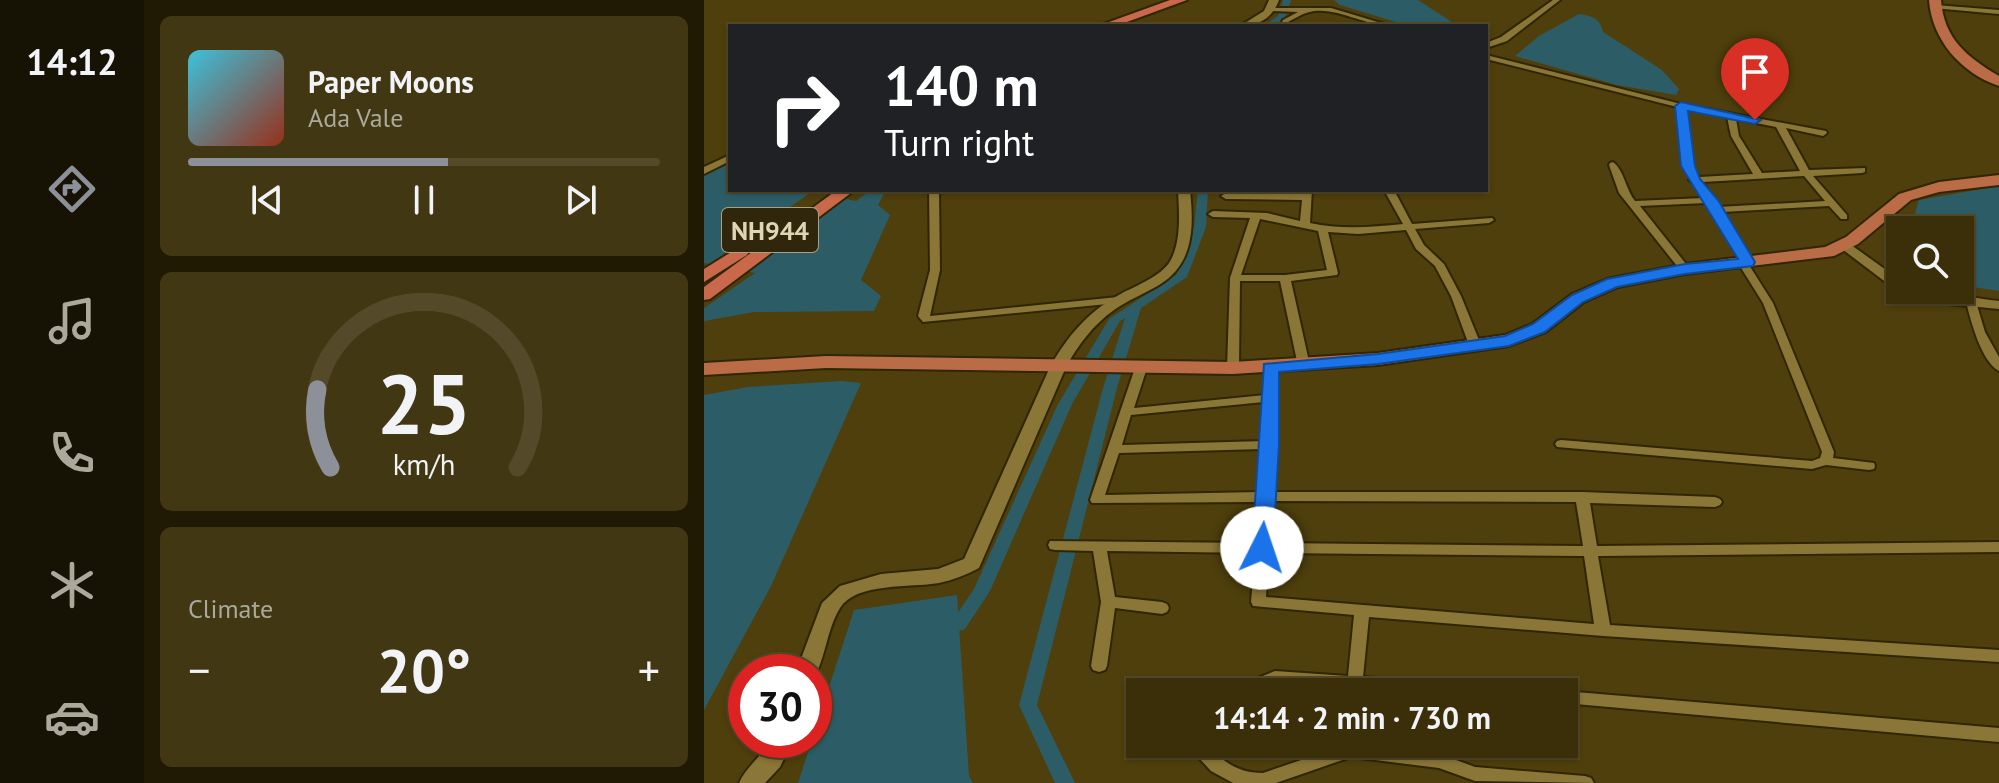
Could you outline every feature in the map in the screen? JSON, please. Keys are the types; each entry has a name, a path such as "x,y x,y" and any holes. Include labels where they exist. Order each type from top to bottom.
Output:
{"highway":[{"path":"1089,24 1161,0"},
{"path":"1110,24 1181,0"},
{"name":"NH944","path":"710,273 823,192"},
{"name":"NH944","path":"704,295 844,192"}],"main road":[{"path":"1935,4 1941,36 1956,55 1999,82"},
{"path":"704,369 826,362 1134,368 1304,366 1475,345 1509,340 1539,328 1578,298 1613,283 1685,269 1806,257 1847,246 1905,197 1923,191 1999,180"}],"street":[{"path":"1488,45 1504,39 1557,0"},
{"path":"1935,4 1999,12"},
{"path":"1248,24 1276,6 1339,11 1381,24"},
{"path":"1284,24 1309,8"},
{"path":"1488,58 1681,106 1823,133"},
{"path":"1681,106 1688,166 1768,303 1828,452 1826,461"},
{"path":"1731,115 1735,136 1759,176"},
{"path":"1779,124 1806,173 1844,217"},
{"path":"704,171 728,159"},
{"path":"1613,165 1616,178 1632,204 1685,269"},
{"path":"1694,180 1862,170"},
{"path":"934,192 935,270 923,316 927,320 1118,300"},
{"path":"814,654 832,603 839,595 857,585 940,576 972,563 1064,367 1073,338 1118,300 1154,282 1174,266 1184,240 1184,192"},
{"path":"1390,192 1420,247 1439,264 1456,296 1475,345"},
{"path":"1226,196 1308,193 1305,225"},
{"path":"1632,204 1831,203"},
{"path":"1213,214 1256,215 1322,229 1349,231 1489,220"},
{"path":"1233,368 1235,278 1256,215"},
{"path":"1235,278 1285,278 1333,273 1322,229"},
{"path":"1847,246 1886,276"},
{"path":"1285,278 1304,366"},
{"path":"1974,302 1999,305"},
{"path":"1972,304 1979,332 1999,367"},
{"path":"1271,367 1270,445 1258,602 1603,630 1999,656"},
{"path":"1134,368 1127,412 1097,500 1266,496 1582,497 1715,502"},
{"path":"1127,412 1269,398"},
{"path":"1561,444 1812,465 1826,461 1869,466"},
{"path":"1114,449 1270,445"},
{"path":"1582,497 1603,630"},
{"path":"1055,545 1591,551 1999,547"},
{"path":"1099,546 1108,602 1099,666"},
{"path":"1108,602 1162,608"},
{"path":"1355,678 1362,612"},
{"path":"1578,698 1999,735"},
{"path":"750,783 773,758"},
{"path":"1210,758 1222,771 1249,782 1319,758"},
{"path":"1421,758 1440,761 1475,774 1585,783"}],"water":[{"path":"1334,0 1418,0 1455,24 1402,24 1340,5"},
{"path":"1579,14 1595,18 1603,32 1662,70 1679,89 1676,95 1617,85 1515,56 1539,36"},
{"path":"728,163 728,192 813,192 856,201 868,192 885,192 878,205 890,215 861,280 881,296 874,311 754,312 704,321 704,308 755,273 704,263 704,175"},
{"path":"1999,186 1999,291 1974,287 1974,216 1914,216 1919,200"},
{"path":"841,381 861,383 771,586 734,654 728,654 728,666 704,710 704,395 748,387"},
{"path":"957,595 969,776 973,783 798,783 806,758 832,758 832,678 854,610"}],"pier":[{"path":"811,192 849,195 744,274 706,267"}],"waterway":[{"path":"1270,24 1282,17 1287,0"},
{"path":"1135,306 1181,277 1200,227 1203,192"},
{"path":"959,624 981,591 1065,404 1115,319 1135,306"},
{"path":"1065,783 1028,705 1110,388 1135,306"}],"route":[{"path":"1262,548 1270,445 1271,367 1378,359 1509,340 1539,328 1578,298 1613,283 1685,269 1748,262 1711,200 1694,180 1688,166 1681,106 1755,120"}]}
